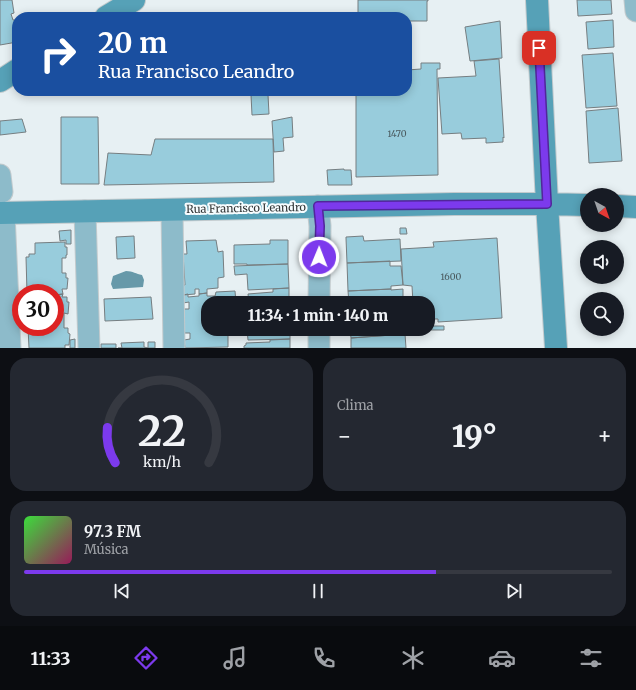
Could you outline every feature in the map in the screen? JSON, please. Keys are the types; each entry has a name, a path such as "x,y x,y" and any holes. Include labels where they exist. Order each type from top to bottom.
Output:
{"main road":[{"path":"114,12 134,0"},
{"path":"537,0 556,348"},
{"path":"0,80 12,73"},
{"name":"Rua Francisco Leandro","path":"2,213 318,206 580,205"},
{"path":"624,206 636,207"}],"street":[{"path":"635,0 636,11"},
{"path":"0,175 2,192 0,192"},
{"path":"318,206 320,226 319,296"},
{"path":"172,210 174,348"},
{"path":"85,211 89,348"},
{"path":"2,213 10,348"},
{"path":"319,336 319,348"}],"water":[{"path":"126,271 131,271 142,275 144,280 143,287 113,289 111,284 113,276"}],"building":[{"path":"0,0 12,0 14,12 11,14 12,43 0,45"},
{"path":"358,0 428,0 427,21 412,21 412,12 358,12"},
{"path":"577,0 611,0 612,14 578,16"},
{"path":"613,20 614,47 588,49 586,22"},
{"path":"500,21 502,58 470,61 465,27"},
{"path":"613,53 617,106 586,108 582,55"},
{"path":"499,59 503,142 486,143 486,138 462,139 461,133 442,134 438,78 476,76 474,61"},
{"path":"421,63 440,63 440,69 437,69 438,175 356,177 356,96 412,96 412,70 421,69"},
{"path":"251,96 268,96 269,114 252,115"},
{"path":"618,108 622,161 589,163 586,111"},
{"path":"61,117 98,117 99,184 61,184"},
{"path":"292,117 293,137 283,138 284,151 274,152 272,121"},
{"path":"22,119 26,132 0,135 0,121"},
{"path":"155,139 273,139 274,182 104,185 108,153 151,155"},
{"path":"327,170 351,170 352,185 328,185"},
{"path":"400,228 406,228 407,234 400,234"},
{"path":"71,230 71,244 66,244 66,240 60,241 59,231"},
{"path":"134,236 135,258 117,259 116,237"},
{"path":"363,236 364,241 400,239 401,261 347,263 346,237"},
{"path":"497,238 502,318 438,322 438,319 435,319 435,296 413,296 412,286 403,285 401,249 434,247 433,242"},
{"path":"216,240 218,252 223,251 224,277 218,278 218,288 207,289 207,293 199,294 199,289 195,289 195,294 183,295 182,285 185,285 183,254 187,254 186,241"},
{"path":"270,240 288,240 288,264 234,264 234,245 270,244"},
{"path":"65,242 65,247 67,247 67,255 66,258 62,258 62,273 66,273 66,278 68,278 67,289 64,289 64,284 27,284 26,257 29,257 29,254 35,254 35,243"},
{"path":"390,261 390,266 401,266 403,285 391,286 391,289 348,291 347,263"},
{"path":"288,264 289,288 248,290 247,274 235,275 234,266"},
{"path":"289,288 289,296 248,296 248,294 273,292 273,289"},
{"path":"403,289 403,296 348,296 348,291"},
{"path":"235,291 235,296 215,296 216,292"},
{"path":"207,293 207,296 201,296 201,336 228,336 228,347 185,348 184,340 190,339 190,333 184,333 183,309 189,309 189,302 183,303 183,295 188,294 188,297 199,296 199,294"},
{"path":"64,297 67,297 67,302 69,302 68,314 64,313"},
{"path":"151,297 153,319 105,321 104,299"},
{"path":"435,326 444,326 444,330 435,330"},
{"path":"64,328 68,328 68,333 70,334 69,345 65,345 65,348 29,348 28,336 64,336"},
{"path":"248,336 290,336 290,339 248,340"},
{"path":"351,336 378,336 351,338"},
{"path":"405,336 406,348 351,348 351,338"},
{"path":"75,339 75,348 70,348 70,340"},
{"path":"290,339 290,348 244,348 246,343"},
{"path":"144,342 144,347 148,348 122,348 121,343"},
{"path":"148,342 155,342 155,348 148,348"},
{"path":"101,344 116,344 116,348 101,348"}],"route":[{"path":"319,257 320,226 318,206 547,204 539,48"}]}
